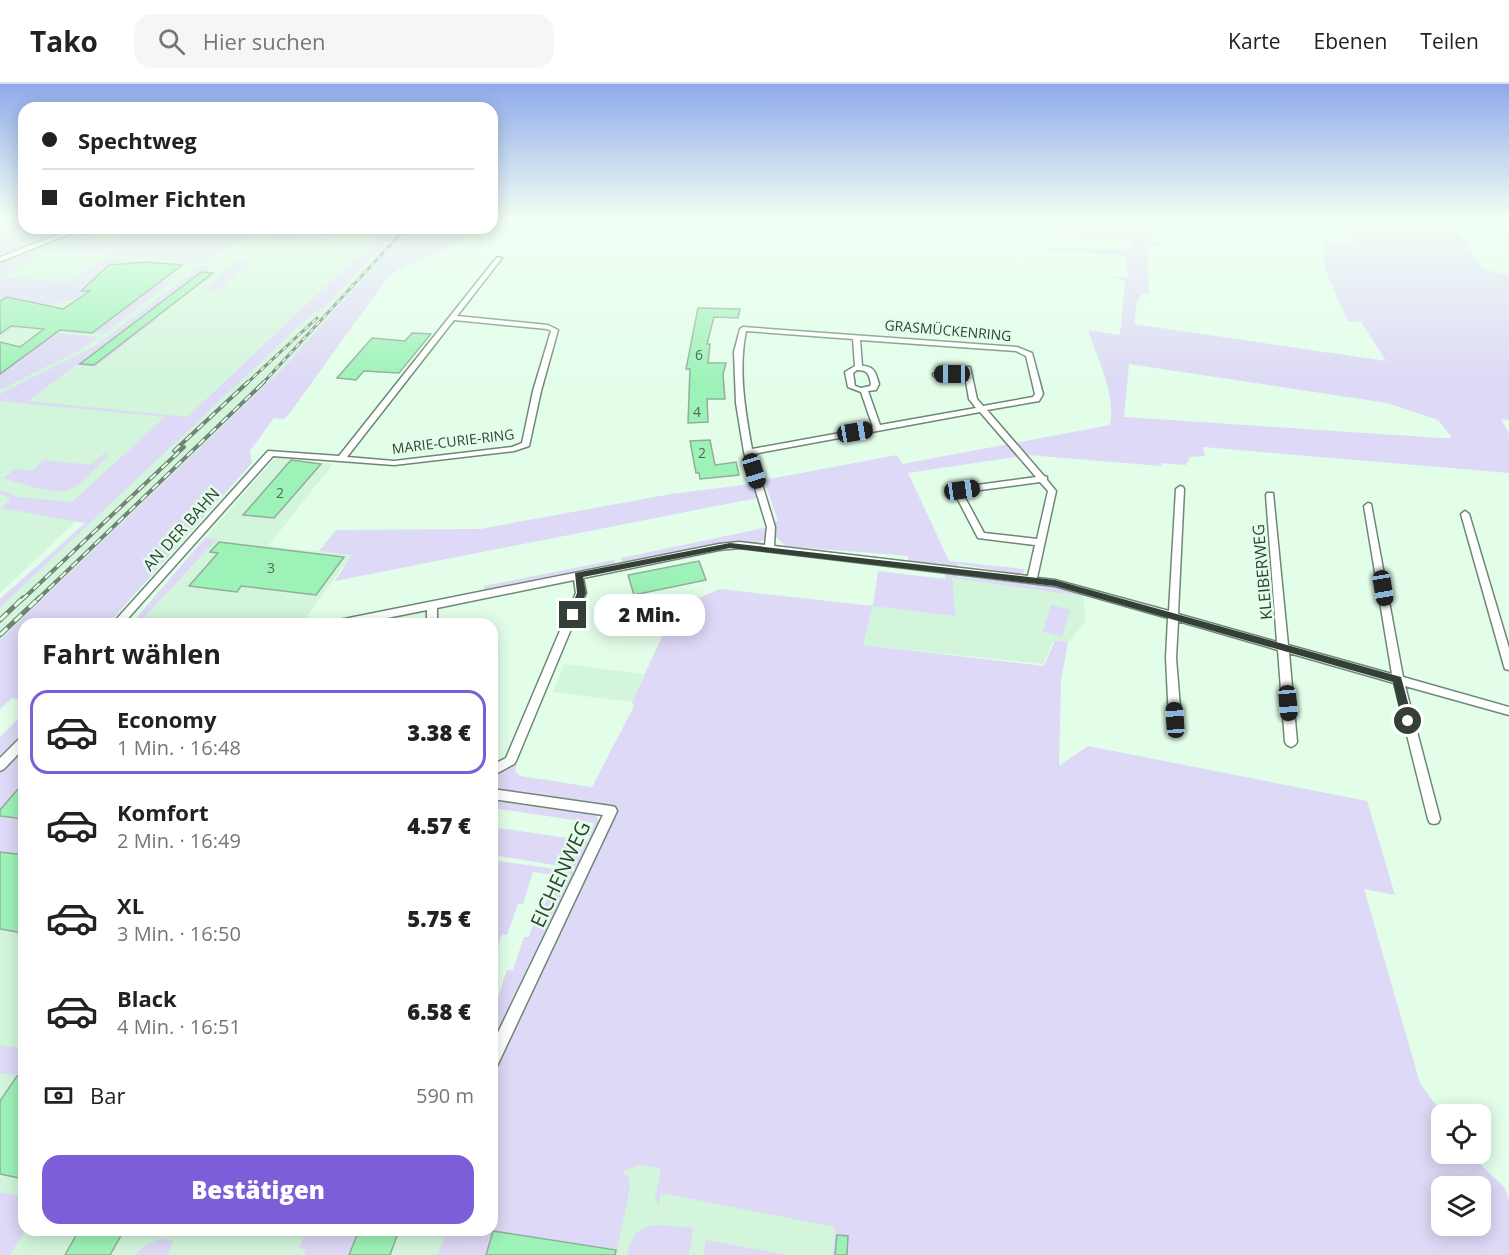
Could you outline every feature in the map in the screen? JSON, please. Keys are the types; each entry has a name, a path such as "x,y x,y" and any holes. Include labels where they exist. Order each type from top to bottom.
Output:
{"street":[{"path":"342,458 487,274"},
{"name":"MARIE-CURIE-RING","path":"268,454 283,452 399,463 514,449 526,444 537,392 555,330 548,327 452,318"},
{"name":"GRASMÜCKENRING","path":"752,327 856,336 1017,349 1028,353 1038,398 748,452 738,383 741,332 752,327"},
{"path":"856,336 858,367"},
{"path":"858,367 867,368 873,374 875,386 864,390 851,385 849,372 858,367"},
{"path":"937,374 967,372 971,395 1050,485 1052,498 1032,580"},
{"path":"864,390 877,429"},
{"path":"748,452 771,527 769,548"},
{"name":"AN DER BAHN","path":"122,618 268,454"},
{"path":"1041,543 981,536 958,494 962,490 1044,479"},
{"path":"1175,720 1171,658 1180,489"},
{"name":"KLEIBERWEG","path":"1270,495 1291,742"},
{"path":"1368,506 1398,679 1434,819"},
{"path":"1465,514 1509,666"},
{"path":"368,618 719,547 740,545 1032,580 1083,589 1509,711"},
{"path":"498,768 510,761 582,593 578,575"},
{"path":"432,605 432,618"},
{"path":"0,766 18,747"},
{"name":"EICHENWEG","path":"498,795 611,811 498,1048"}],"shaded area":[{"path":"0,274 339,274 0,593"},
{"path":"0,274 9,274 4,277 68,282 81,274 99,274 82,288 82,291 93,291 83,298 59,302 0,334 10,327 31,302 0,299"},
{"path":"191,274 200,274 80,364 94,365 160,317 95,367 76,365 28,401 187,417 339,274 356,274 325,307 314,312 0,608 0,599 85,523 2,508 11,498 0,494 0,490 18,497 72,502 165,417 0,401 0,394 95,346"},
{"path":"223,274 237,274 216,291 203,290"},
{"path":"356,274 368,274 284,367 23,618 18,618 18,623 0,640 0,608 314,312 325,307"},
{"path":"368,274 392,274 289,414 284,419 274,418 250,451 252,463 113,618 23,618 284,367"},
{"path":"1127,274 1148,274 1149,293 1142,294 1137,302 1134,324 1386,361 1361,322 1348,321 1327,274 1509,275 1509,420 1501,419 1509,434 1509,473 1203,447 1205,456 1190,457 1186,465 1162,463 1161,466 1028,455 908,473 949,561 1024,569 1023,575 958,564 958,568 908,562 908,556 786,546 776,537 773,522 778,521 764,480 897,455 902,464 1110,425 1108,389 1088,330 1120,335 1125,281 1111,276 1128,278","holes":["1129,364 1387,403 1438,420 1451,438 1124,417"]},
{"path":"160,282 171,283 103,334 92,333"},
{"path":"57,333 99,337 80,350 0,390 0,374"},
{"path":"105,453 108,456 87,477 73,488 66,490 48,490 4,478 15,469 32,471 44,460 90,465"},
{"path":"276,457 333,464 268,546 352,555 305,618 144,618 216,539 205,538"},
{"path":"751,484 759,487 762,497 335,581 352,555 319,551 336,530 480,529 671,494"},
{"path":"769,527 768,538 756,543 726,542 622,562 621,558"},
{"path":"205,538 217,539 144,618 136,618"},
{"path":"614,560 615,563 484,590 484,586"},
{"path":"878,571 945,579 946,573 958,574 958,577 1055,586 1083,593 1083,596 952,578 955,616 873,606"},
{"path":"951,578 1075,593 1083,596 1086,621 1068,642 1053,642 1043,664 863,645 873,606"},
{"path":"720,589 873,606 863,645 1044,666 1055,641 1068,642 1061,681 1059,766 1088,746 1367,801 1395,895 1364,889 1420,1083 1435,1104 1431,1104 1431,1164 1480,1164 1505,1188 1509,1201 1509,1255 833,1255 835,1227 661,1193 659,1205 655,1198 661,1169 639,1165 623,1172 629,1178 630,1188 616,1255 603,1255 604,1248 498,1232 498,997 507,970 513,970 524,937 529,937 539,906 544,906 554,875 533,872 523,904 518,904 507,935 502,934 498,945 498,861 577,872 579,869 498,856 498,828 588,841 594,823 498,809 498,800 594,812 600,823 611,811 606,805 498,791 498,772 513,763 517,764 515,771 520,776 592,787 634,706 632,702 675,608"},
{"path":"1051,605 1070,610 1062,637 1043,632"},
{"path":"18,623 18,699 12,698 0,709 0,640"},
{"path":"564,664 644,674 632,702 553,692"},
{"path":"18,719 18,738 0,756 0,737"},
{"path":"18,753 18,788 0,810 0,772"},
{"path":"18,770 18,1236 498,1236 498,1227 639,1165 827,1200 859,1255 0,1255 0,789"},
{"path":"0,817 18,819 18,854 0,852"},
{"path":"0,1045 18,1048 18,1076 0,1073"},
{"path":"0,1192 18,1196 18,1236 21,1236 10,1255 0,1255"},
{"path":"655,1225 693,1228 689,1255 627,1255 636,1234 644,1228"},
{"path":"300,1236 357,1236 349,1255 304,1255 306,1250 299,1248 304,1237"},
{"path":"444,1236 492,1236 486,1255 438,1255"},
{"path":"161,1238 174,1241 167,1255 136,1255 144,1246"},
{"path":"706,1240 787,1255 704,1255"}],"building":[{"path":"100,274 171,274 92,333 60,330 0,374 0,342 20,347 44,329 11,326 0,334 0,301 7,297 63,309 90,291 81,291"},
{"path":"199,274 212,274 94,365 80,364"},
{"path":"698,308 740,309 738,318 714,317 707,344 710,344 708,363 726,363 723,374 725,399 707,399 708,422 688,423 690,369 686,369"},
{"path":"412,333 431,334 399,373 364,371 356,380 337,378 372,338 405,341"},
{"path":"710,440 715,465 736,462 739,475 700,479 699,473 696,473 690,441"},
{"path":"291,460 321,464 274,518 243,515"},
{"path":"219,542 344,557 316,595 241,586 237,592 189,586 218,553 210,552"},
{"path":"699,561 706,580 634,595 628,575"},
{"path":"18,789 18,818 0,816 0,810"},
{"path":"0,852 18,854 18,932 0,929"},
{"path":"18,1076 18,1178 0,1174 0,1101"},
{"path":"498,1232 616,1250 615,1255 486,1255 492,1236 498,1236"},
{"path":"837,1235 848,1236 847,1255 835,1255"},
{"path":"76,1236 121,1236 110,1255 65,1255"},
{"path":"357,1236 397,1236 390,1255 349,1255"}],"railway":[{"path":"263,383 364,274"},
{"path":"246,384 317,318"},
{"path":"174,451 248,382"},
{"path":"37,600 263,383"},
{"path":"22,600 184,447"},
{"path":"0,620 23,598"},
{"path":"0,635 39,598"}],"route":[{"path":"573,615 582,593 578,575 719,547 740,545 1055,583 1398,679 1408,721"}]}
